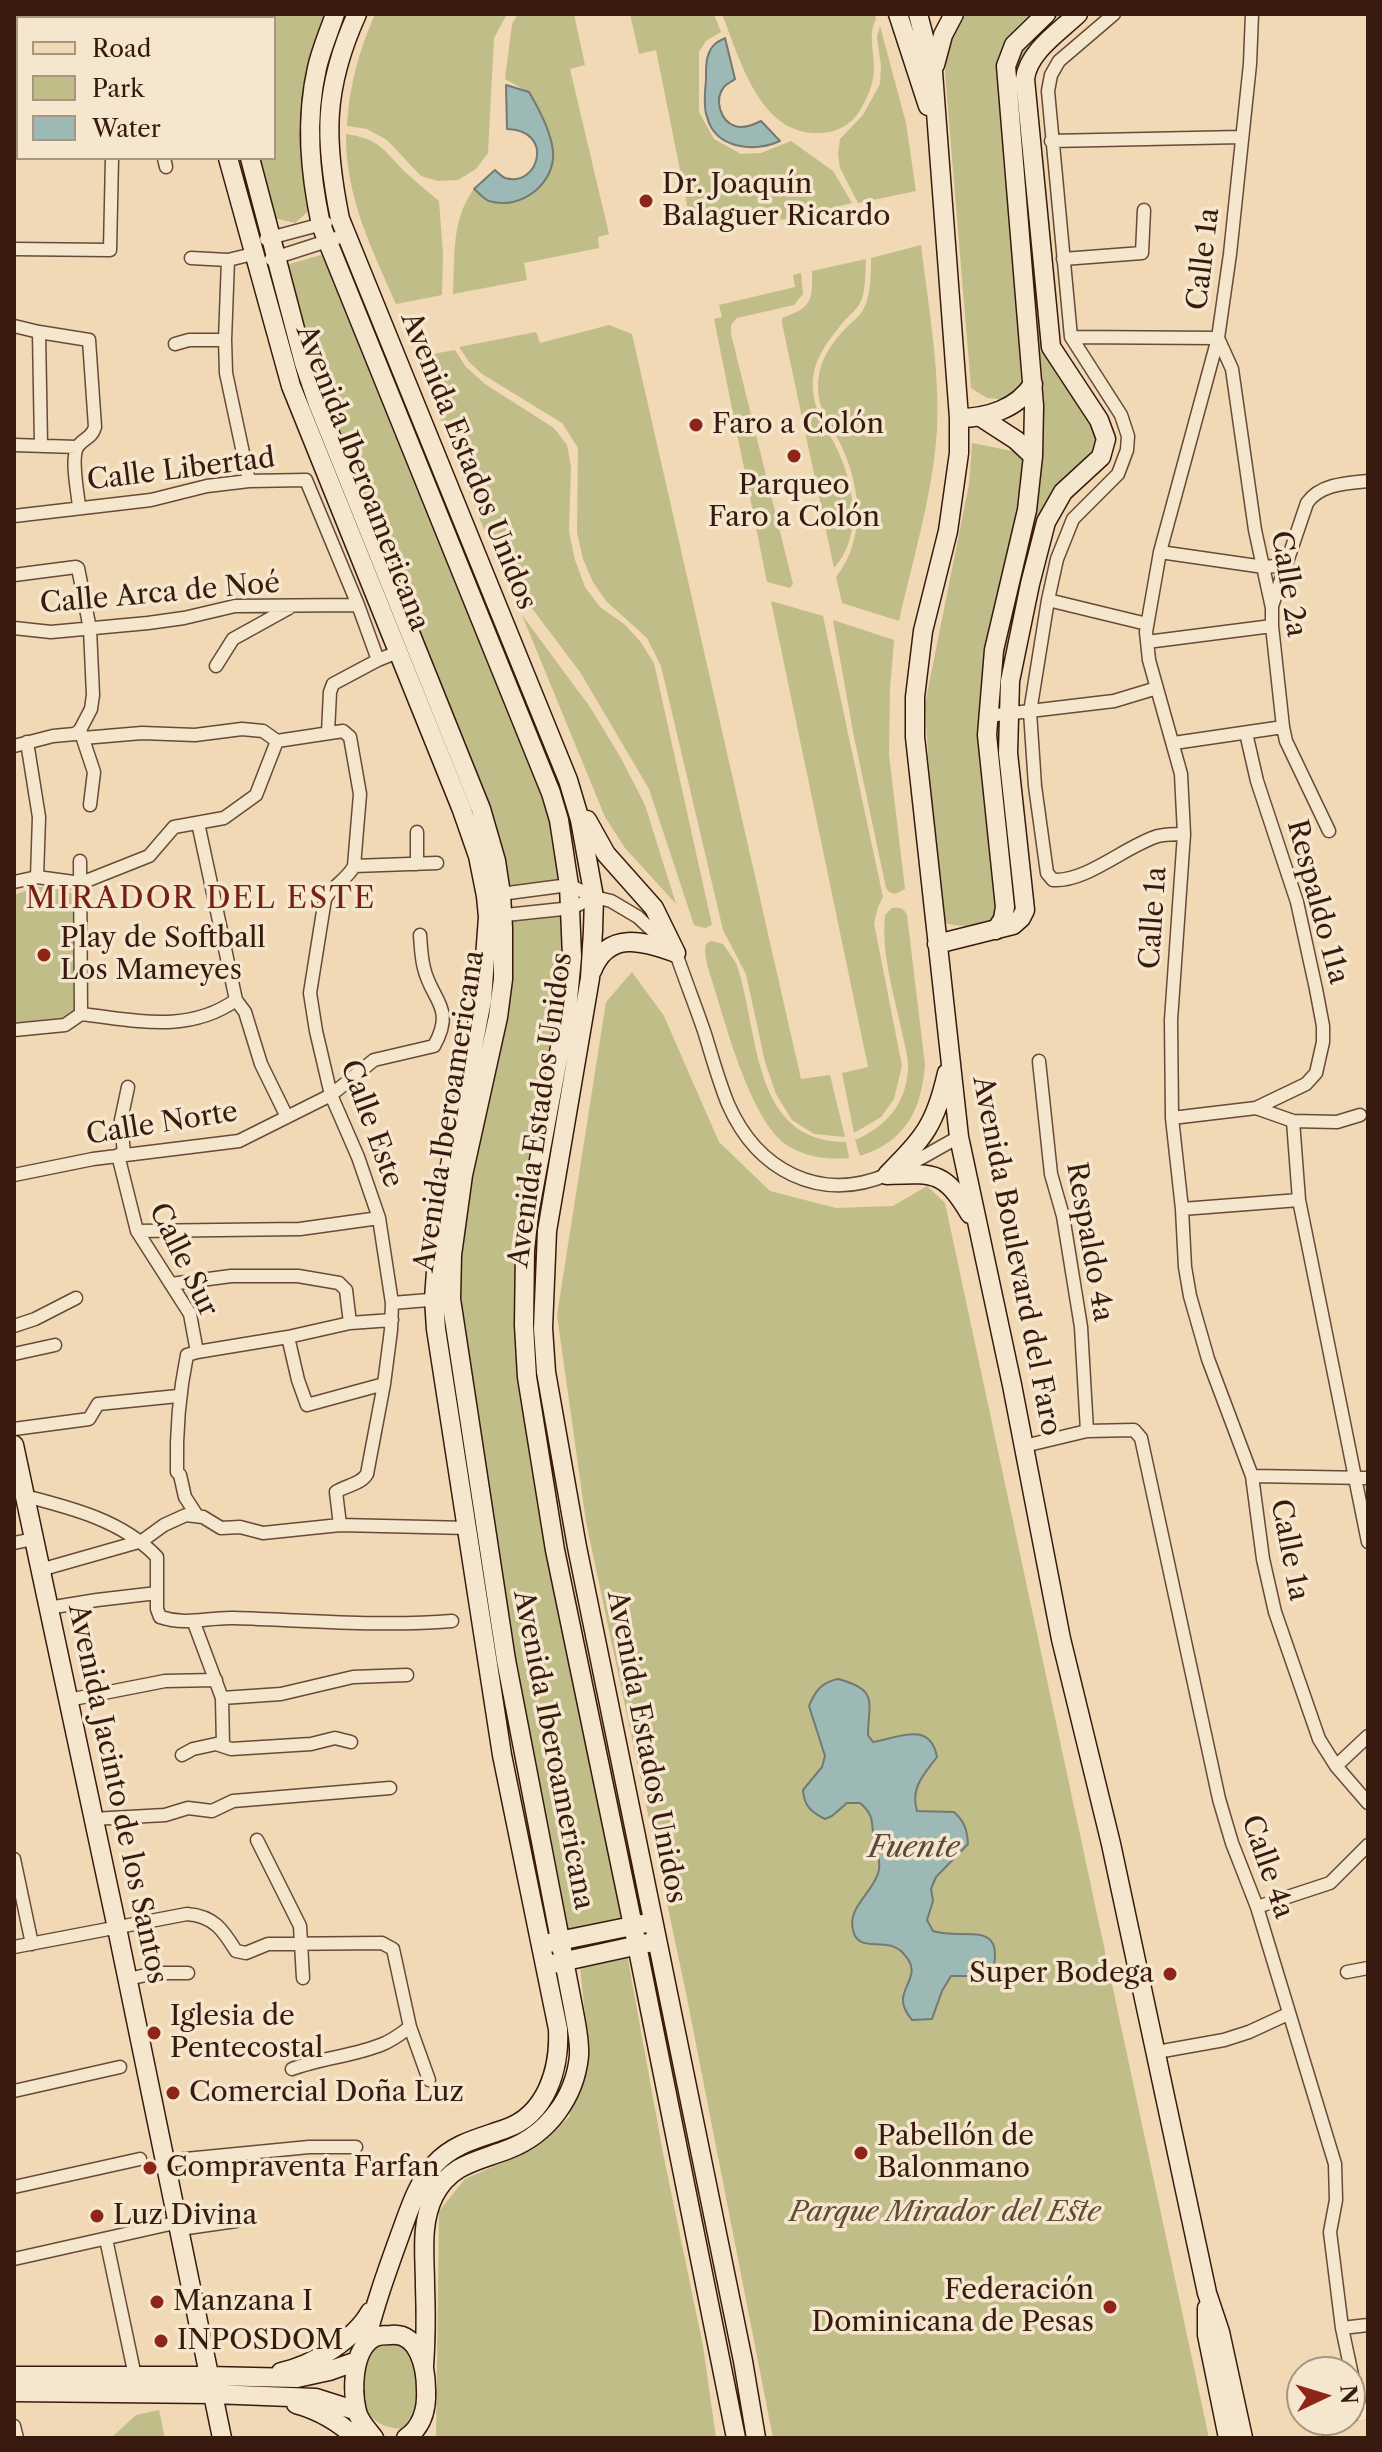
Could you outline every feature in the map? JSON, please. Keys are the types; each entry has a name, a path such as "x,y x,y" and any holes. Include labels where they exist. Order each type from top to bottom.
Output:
{"main road":[{"path":"1333,2438 1368,2429"}],"street":[{"name":"Avenida Estados Unidos","path":"335,14 317,66 310,105 309,145 314,190 324,234 551,793 559,820 572,908 572,957 567,1010 529,1214 524,1325 527,1377 555,1550 736,2438"},
{"name":"Avenida Estados Unidos","path":"357,14 335,77 329,111 328,136 343,227 568,780 580,820 594,897 590,978 547,1231 543,1328 546,1372 577,1547 743,2361 756,2438"},
{"name":"Avenida Boulevard del Faro","path":"898,14 927,105 936,123"},
{"name":"Avenida Boulevard del Faro","path":"918,14 933,72 946,216 959,453 948,531 923,631 915,697 915,737 959,1137 1061,1639 1111,1844 1207,2293 1220,2332 1243,2438"},
{"path":"933,72 943,35 954,14"},
{"path":"996,930 1003,919 1005,907 992,795 988,716 994,650 1027,510 1033,456 1033,384 1006,66 1014,45 1046,14"},
{"path":"937,944 1013,925 1025,910 1008,753 1010,681 1046,522 1063,492 1101,457 1106,439 1099,420 1051,347 1025,79 1031,58 1078,14"},
{"name":"Calle 1a","path":"1252,14 1250,64 1218,338 1160,552 1147,624 1149,660 1181,774 1184,834 1171,1020 1172,1118 1190,1296 1208,1359 1252,1476 1263,1559 1275,1612 1319,1739 1336,1766 1368,1803"},
{"path":"1108,16 1059,61 1051,75 1048,91 1071,337 1121,415 1128,436 1127,450 1118,474 1073,519 1057,559 1030,712 1035,786 1051,878 1059,880 1088,871 1159,836 1184,834"},
{"path":"1051,141 1241,137"},
{"path":"14,249 110,250 112,160"},
{"name":"Avenida Iberoamericana","path":"229,160 291,386 494,895"},
{"name":"Avenida Iberoamericana","path":"251,160 304,363 318,404 481,809 496,861 495,916 482,1000 440,1217 442,1299 560,1941 555,1964 559,2047 551,2086 535,2109 523,2119 509,2128 459,2145 435,2164 416,2193 375,2302 361,2353 355,2385 357,2411"},
{"path":"1063,259 1142,253 1144,210"},
{"path":"253,253 276,258 343,227"},
{"path":"191,258 228,260 253,253 271,238 324,234"},
{"path":"228,260 225,340 228,385 249,481"},
{"path":"14,326 89,339 95,431 77,447 74,457 79,507"},
{"path":"39,332 41,445"},
{"path":"1071,337 1218,338"},
{"name":"Calle 2a","path":"1218,338 1232,369 1255,530 1272,608 1286,741 1329,831"},
{"path":"175,344 189,340 225,340"},
{"path":"959,418 982,418 1016,402 1026,395 1033,384"},
{"path":"982,418 1016,440 1033,456"},
{"path":"14,445 77,447"},
{"name":"Calle Libertad","path":"14,516 151,500 207,486 249,481 306,481 378,660"},
{"path":"1272,608 1307,503 1313,494 1326,488 1368,481"},
{"path":"1160,552 1264,567 1286,565"},
{"path":"14,575 77,567 90,629 93,700 82,734 94,772 90,805"},
{"path":"1048,600 1147,624"},
{"name":"Calle Arca de Noé","path":"14,628 45,632 90,629 173,620 233,606 358,605"},
{"path":"216,666 234,639 292,606"},
{"path":"1147,642 1272,626"},
{"path":"328,733 333,684 398,652"},
{"path":"988,716 1114,701 1157,688"},
{"path":"1174,743 1283,727"},
{"path":"14,746 75,734 188,735 242,729 263,731 277,741 347,732 360,794 354,866 437,863"},
{"name":"Respaldo 11a","path":"1172,1118 1256,1108 1306,1084 1316,1073 1323,1042 1323,1026 1297,902 1257,781 1246,733"},
{"path":"14,882 37,877 81,883 149,856 174,827 222,819 254,797 277,741"},
{"path":"27,742 39,817 37,877"},
{"path":"568,780 606,854 654,908 676,953 729,1105 750,1140 788,1174 836,1186 887,1175 929,1174 943,1179 954,1188 976,1223"},
{"path":"198,823 236,1000 245,1012 261,1064 287,1117"},
{"path":"417,832 417,864"},
{"path":"80,861 81,1014"},
{"name":"Calle Este","path":"340,1525 336,1492 360,1482 367,1474 392,1320 379,1218 358,1157 331,1095 310,993 324,902 328,894 350,875 354,866"},
{"path":"494,895 569,885 611,901 638,917 676,953"},
{"path":"495,916 572,908 594,897"},
{"name":"Calle Norte","path":"14,1175 121,1155 234,1142 331,1095 374,1060 434,1046 443,1025 441,1009 424,969 420,935"},
{"path":"590,978 600,955 609,947 629,941 648,943 676,953"},
{"path":"14,1030 65,1025 81,1014 155,1023 180,1021 211,1015 236,1000"},
{"path":"887,1175 923,1137 934,1119 950,1058"},
{"name":"Respaldo 4a","path":"1039,1061 1051,1174 1063,1216 1081,1327 1087,1431"},
{"name":"Calle Sur","path":"128,1087 121,1120 121,1155 137,1231 191,1316 197,1352 187,1355 178,1396 176,1455 185,1497 196,1514"},
{"path":"1256,1108 1293,1121 1337,1122 1360,1115"},
{"path":"1293,1121 1299,1200 1362,1478 1368,1542"},
{"path":"887,1175 959,1137"},
{"path":"1182,1209 1299,1200"},
{"path":"137,1231 300,1229 379,1218"},
{"path":"171,1284 231,1276 298,1276 339,1283 346,1290 350,1323"},
{"path":"14,1326 76,1298"},
{"path":"392,1303 442,1299"},
{"name":"Avenida Iberoamericana","path":"426,2402 424,2237 428,2211 435,2195 443,2183 466,2164 515,2147 543,2129 560,2109 573,2083 579,2054 579,2037 555,1964 541,1945 502,1755 436,1329 442,1299"},
{"path":"197,1352 350,1323 392,1320"},
{"path":"288,1337 307,1405 384,1384"},
{"path":"14,1354 55,1345"},
{"path":"14,1429 89,1419 98,1404 178,1396"},
{"name":"Calle 4a","path":"1024,1446 1087,1431 1134,1430 1141,1438 1219,1799 1257,1907 1335,2164 1336,2200 1330,2232 1342,2328 1355,2389 1368,2429"},
{"name":"Avenida Jacinto de los Santos","path":"14,1445 222,2438"},
{"path":"1252,1476 1362,1478"},
{"path":"25,1496 79,1510 142,1541 157,1557 157,1609 160,1617 194,1623 223,1618 405,1625 452,1621"},
{"path":"40,1570 142,1541 172,1520 196,1514 221,1528 240,1527 263,1533 340,1525 468,1528"},
{"path":"14,1543 33,1539"},
{"path":"555,1550 577,1547"},
{"path":"48,1608 157,1593"},
{"path":"194,1623 222,1698 223,1745"},
{"path":"222,1698 281,1694 353,1677 407,1675"},
{"path":"68,1700 165,1681 216,1680"},
{"path":"1336,1766 1368,1736"},
{"path":"182,1755 207,1746 223,1745 231,1749 291,1746 335,1738 351,1742"},
{"path":"93,1819 165,1815 188,1808 212,1811 233,1801 390,1788"},
{"path":"257,1840 300,1926 303,1978"},
{"path":"1257,1907 1330,1883 1368,1845"},
{"path":"14,1859 32,1944"},
{"path":"14,1947 187,1914 219,1925 240,1953 268,1944 389,1945 393,1949 410,2027 429,2080"},
{"path":"541,1945 652,1922"},
{"path":"555,1964 656,1941"},
{"path":"1347,1972 1368,1968"},
{"path":"128,1979 165,1972 188,1973"},
{"path":"1157,2052 1224,2040 1288,2014"},
{"path":"292,2069 384,2044 410,2027"},
{"path":"14,2091 120,2067"},
{"path":"165,2161 309,2147 356,2147"},
{"path":"14,2187 140,2159"},
{"path":"14,2259 179,2226 236,2221"},
{"path":"106,2239 135,2376"},
{"name":"Avenida Boulevard del Faro","path":"1207,2293 1207,2335 1228,2438"},
{"path":"14,2392 210,2385 243,2376 286,2371 325,2354 351,2337 365,2321 375,2302"},
{"path":"1342,2328 1368,2325"},
{"path":"243,2376 297,2378 329,2371 361,2353 376,2336 397,2334 408,2339 416,2348 424,2366"},
{"path":"14,2376 135,2376 210,2385 313,2409 345,2428 366,2436"},
{"path":"253,2397 316,2398 357,2411 366,2436"},
{"path":"406,2438 419,2426 426,2402"},
{"path":"425,2438 426,2402"},
{"path":"14,2426 17,2438"}],"green space":[{"path":"328,14 311,209 295,223 274,218 257,160 276,160 276,16 273,16"},
{"path":"375,14 507,14 494,38 488,153 476,169 458,180 438,181 421,176 387,140 367,129 347,126 356,69"},
{"path":"518,14 574,14 585,65 570,69 609,234 598,237 599,248 524,263 527,280 453,294 458,226 461,213 474,189 488,201 512,203 553,152 550,136 528,92 505,79 512,24"},
{"path":"630,14 714,14 721,32 706,41 699,52 699,112 714,139 741,154 761,153 791,141 833,171 852,203 781,220 778,206 691,225 656,50 639,54"},
{"path":"722,14 875,14 873,77 857,115 841,128 821,133 800,131 782,122 755,92"},
{"path":"967,14 1039,14 1009,44 1027,375 1023,387 1007,400 987,398 971,388 945,73 954,34"},
{"path":"1050,14 1075,14 1029,58 1044,321 1103,440 1061,492 1008,681 1020,908 1015,911 1008,909 990,714 1030,509 1009,63"},
{"path":"880,26 906,123 916,191 858,203 840,168 838,154 840,139 863,115 880,84 877,37"},
{"path":"346,134 380,146 439,201 442,295 396,304 355,201"},
{"path":"921,245 935,360 937,429 927,502 899,621 842,603 836,577 853,544 857,509 846,455 822,409 818,379 829,349 865,306 870,286 871,258"},
{"path":"324,254 553,811 563,881 506,888 333,423 283,266"},
{"path":"866,259 861,301 826,344 813,380 814,400 846,471 852,500 852,529 843,556 834,568 782,318 799,311 808,302 812,290 812,271"},
{"path":"801,273 803,294 794,305 737,318 731,325 793,584 790,588 767,582 714,319 722,317 719,305 795,287 793,275"},
{"path":"609,325 632,334 801,1079 830,1075 845,1137 814,1134 792,1120 776,1094 765,1062 746,974 723,930 661,666 647,638 606,601 583,559 577,533 578,448 562,423 482,374 459,347 536,332 540,343"},
{"path":"455,350 466,367 485,384 554,428 567,445 571,467 569,531 575,560 585,587 600,607 624,624 654,663 712,925 705,928 694,925 649,789 580,672 507,575 485,532 416,357"},
{"path":"972,443 1027,454 1021,514 990,651 997,919 965,926 944,923 925,704 969,484"},
{"path":"771,601 823,616 883,897 874,923 902,1066 894,1099 881,1117 854,1133 842,1073 868,1067"},
{"path":"522,615 590,707 621,758 645,805 676,904 625,848 605,817"},
{"path":"833,620 894,640 889,755 905,889 895,894 886,888"},
{"name":"Play de Softball Los Mameyes","path":"36,887 53,887 74,894 76,1015 64,1025 14,1027 14,895"},
{"path":"892,908 901,908 907,915 925,1065 923,1082 915,1110 900,1133 876,1150 860,1156 855,1140 876,1128 892,1113 903,1093 908,1069 885,944 885,915"},
{"path":"564,916 567,962 519,1327 627,1922 566,1934 502,1607 456,1299 457,1264 507,920"},
{"path":"711,941 723,944 736,963 756,1049 775,1103 791,1123 814,1137 846,1142 849,1158 818,1157 795,1150 774,1133 761,1113 738,1063 707,965 706,944"},
{"name":"Parque Mirador del Este","path":"632,972 664,1016 719,1142 770,1191 836,1208 893,1206 927,1186 945,1203 1209,2438 773,2438 686,1993 586,1522 557,1315 606,1002"},
{"path":"627,1954 663,2153 703,2346 716,2438 436,2438 439,2211 465,2179 531,2150 569,2117 589,2055 580,1966"},
{"path":"392,2340 412,2348 418,2380 414,2411 402,2429 374,2420 364,2399 365,2373 374,2346"},
{"path":"159,2410 165,2438 111,2438 136,2415"}],"water":[{"path":"725,38 735,79 725,86 719,97 722,115 738,127 761,121 780,141 759,147 738,146 727,142 712,128 705,103 707,61 712,48"},
{"path":"506,85 529,92 547,128 553,151 549,174 543,184 524,198 501,203 487,200 474,189 495,170 505,178 517,179 526,175 537,158 532,138 507,129"},
{"name":"Fuente","path":"838,1679 866,1693 870,1706 868,1735 873,1742 912,1734 928,1738 937,1757 917,1788 917,1811 954,1812 966,1830 968,1844 936,1877 931,1889 933,1901 927,1920 933,1931 987,1937 993,1943 995,1954 993,1970 982,1976 951,1976 932,2019 912,2020 905,2010 903,1998 912,1971 903,1953 889,1945 861,1942 853,1930 852,1921 857,1907 879,1870 869,1813 860,1803 847,1803 825,1819 812,1811 805,1800 803,1790 822,1767 825,1756 809,1706 820,1688"}],"place":[{"name":"Dr. Joaquín Balaguer Ricardo","path":"646,201"},
{"name":"Faro a Colón","path":"696,425"},
{"name":"Parqueo Faro a Colón","path":"794,456"},
{"name":"Play de Softball Los Mameyes","path":"44,955"},
{"name":"Super Bodega","path":"1170,1974"},
{"name":"Iglesia de Pentecostal","path":"154,2033"},
{"name":"Comercial Doña Luz","path":"173,2093"},
{"name":"Pabellón de Balonmano","path":"861,2153"},
{"name":"Compraventa Farfan","path":"150,2168"},
{"name":"Luz Divina","path":"97,2216"},
{"name":"Manzana I","path":"157,2302"},
{"name":"Federación Dominicana de Pesas","path":"1110,2307"},
{"name":"INPOSDOM","path":"161,2341"}],"district":[{"name":"MIRADOR DEL ESTE","path":"201,899"}]}
